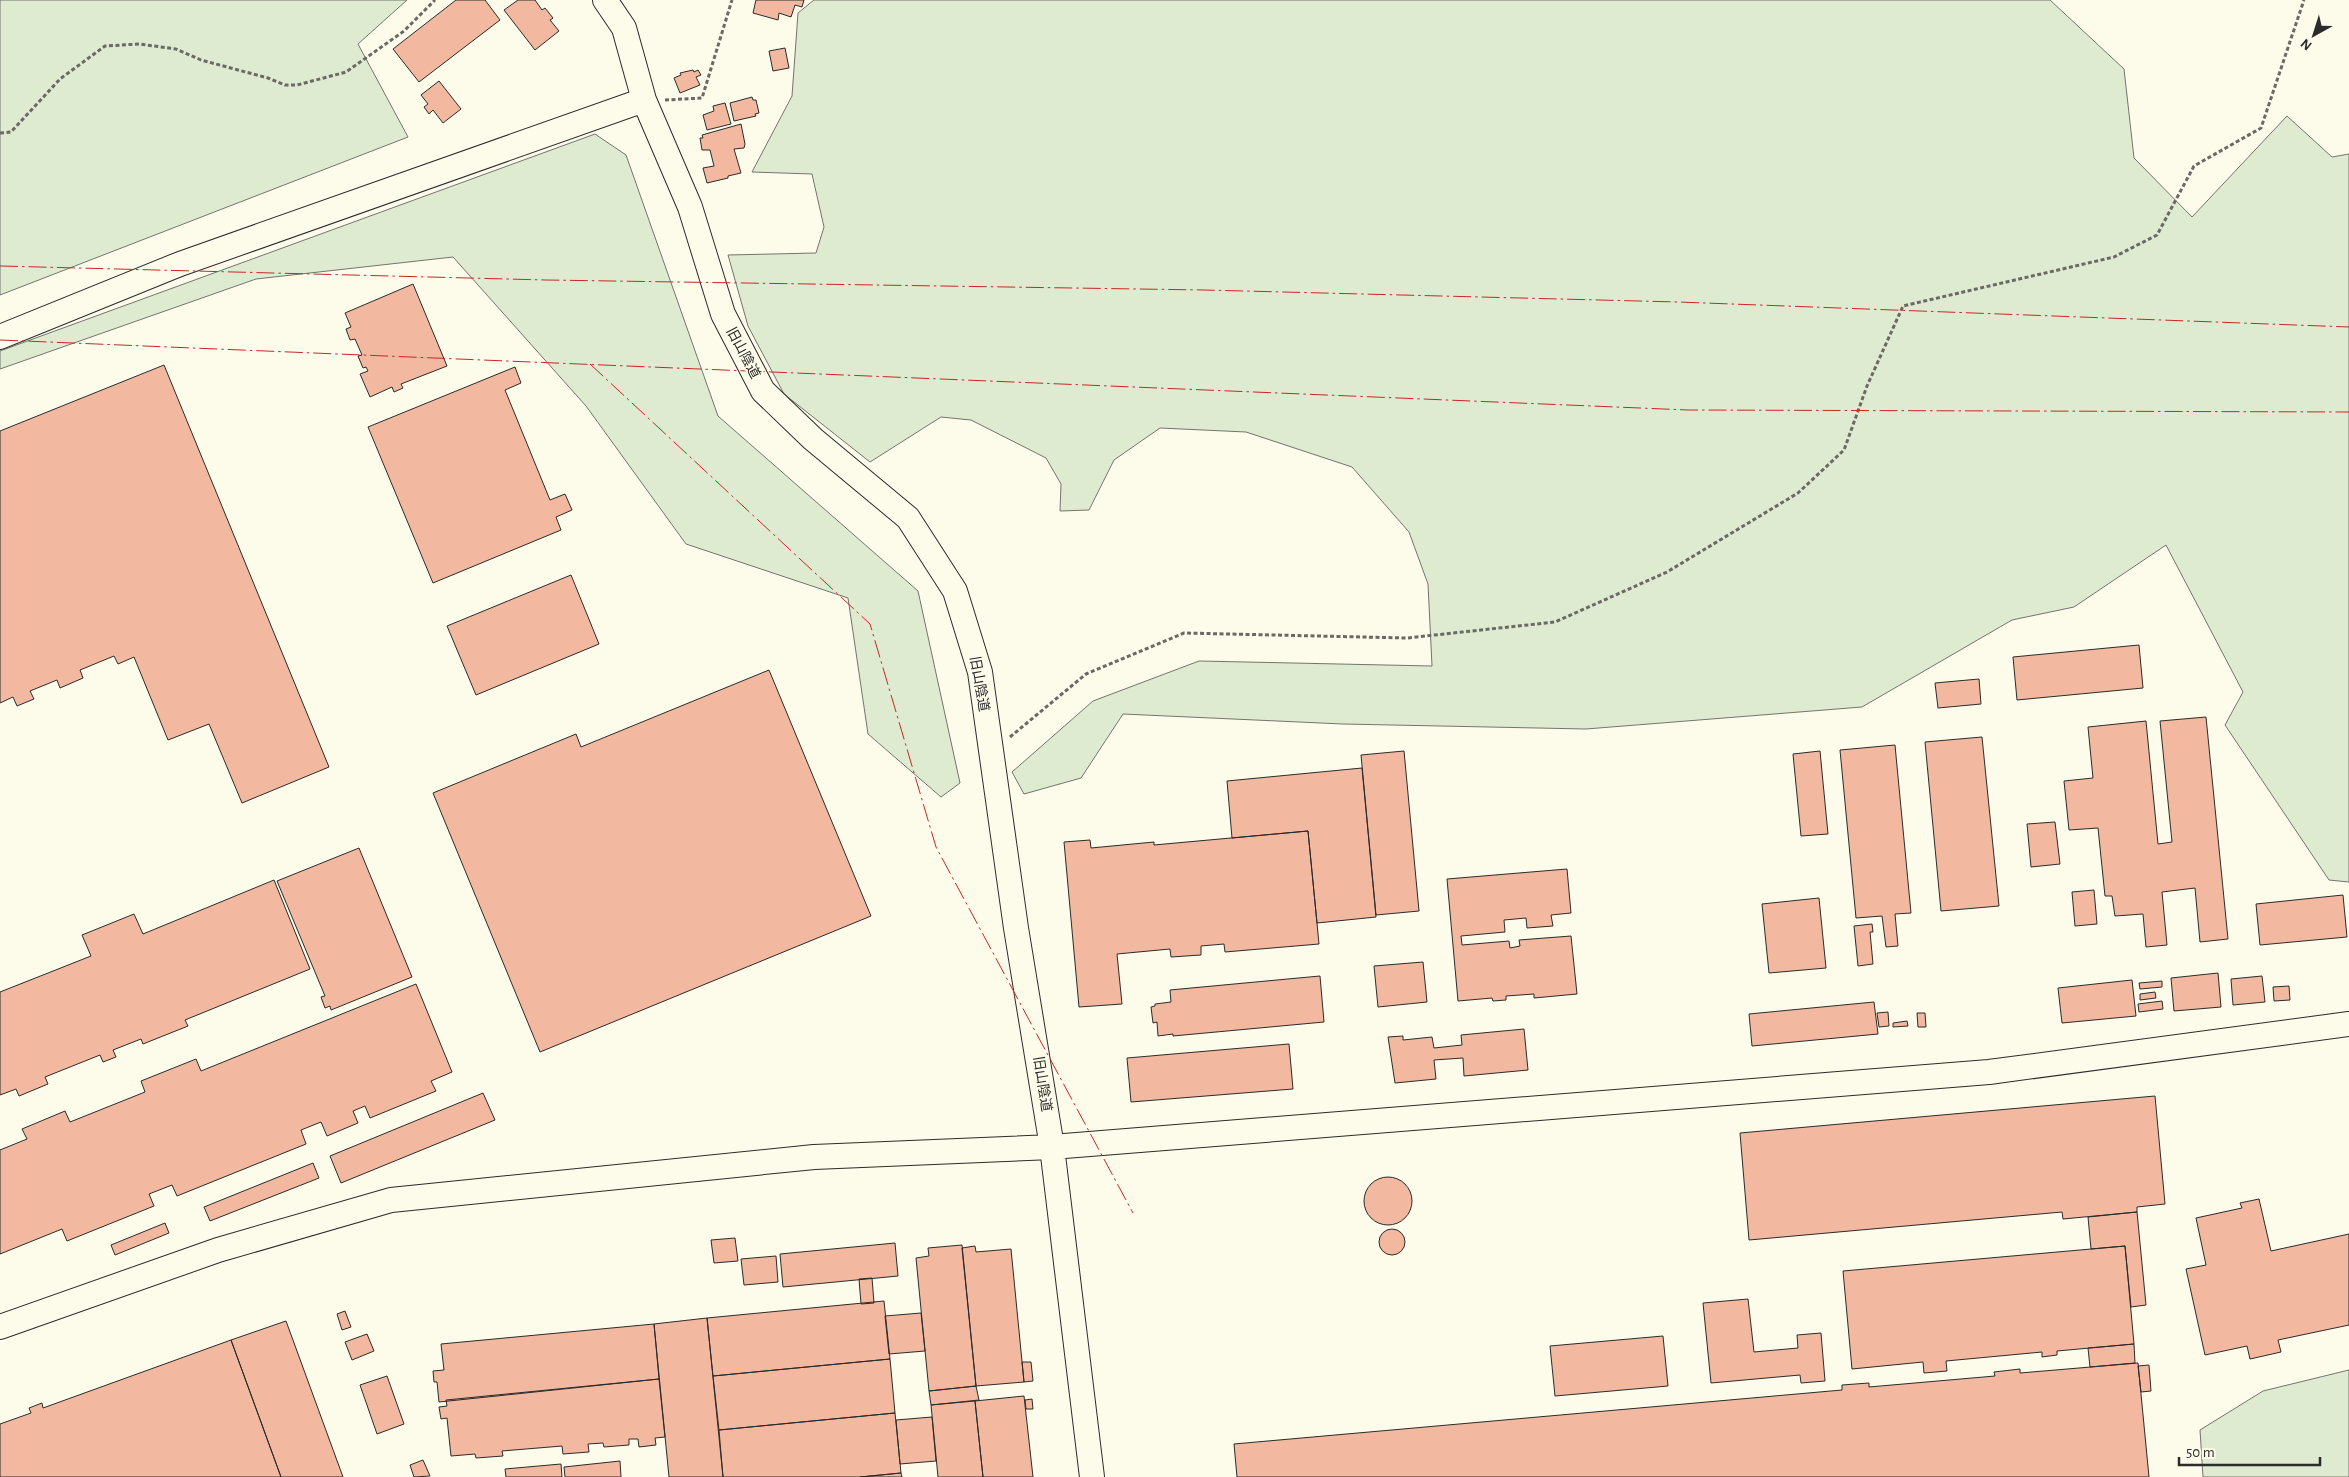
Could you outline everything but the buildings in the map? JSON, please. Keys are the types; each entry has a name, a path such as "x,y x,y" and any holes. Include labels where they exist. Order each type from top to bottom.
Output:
{"street":[{"name":"旧山陰道","path":"605,0 624,28 644,100 690,207 723,314 763,391 813,439 908,518 955,591 980,672 1016,928 1052,1146 1092,1477"},
{"path":"0,337 180,264 644,100"},
{"path":"0,1327 218,1250 391,1200 814,1157 1052,1146 1989,1072 2349,1024"}],"path":[{"path":"0,133 11,132 60,79 105,46 139,44 176,49 201,60 268,78 285,85 296,85 346,72 404,31 435,0"},
{"path":"644,100 702,98 732,0"},
{"path":"990,753 1086,674 1184,633 1407,638 1555,622 1667,572 1798,493 1844,450 1867,386 1903,306 2114,257 2157,235 2194,166 2261,128 2304,0"}],"green space":[{"path":"0,0 407,0 358,44 408,137 0,295"},
{"path":"814,0 2050,0 2124,69 2134,158 2192,217 2287,116 2332,157 2349,154 2349,882 2329,880 2225,725 2243,692 2166,545 2074,607 2012,620 1862,707 1586,729 1343,724 1123,714 1081,778 1024,794 1012,772 1093,701 1199,661 1432,666 1428,584 1409,532 1352,467 1246,432 1160,428 1114,460 1089,510 1060,511 1061,484 1046,458 971,420 941,417 870,462 784,394 748,326 728,255 816,253 824,227 812,174 752,172 792,96 798,13"},
{"path":"595,134 626,155 718,416 918,591 960,783 941,797 868,734 848,598 686,544 586,406 453,257 256,279 0,369 0,351"},
{"path":"2349,1370 2349,1477 2203,1477 2200,1430 2263,1391"}],"power":[{"path":"0,266 546,280 1204,290 1678,302 2349,327"},
{"path":"0,340 1688,410 2349,412"},
{"path":"590,364 870,624 936,847 1133,1213"}]}
